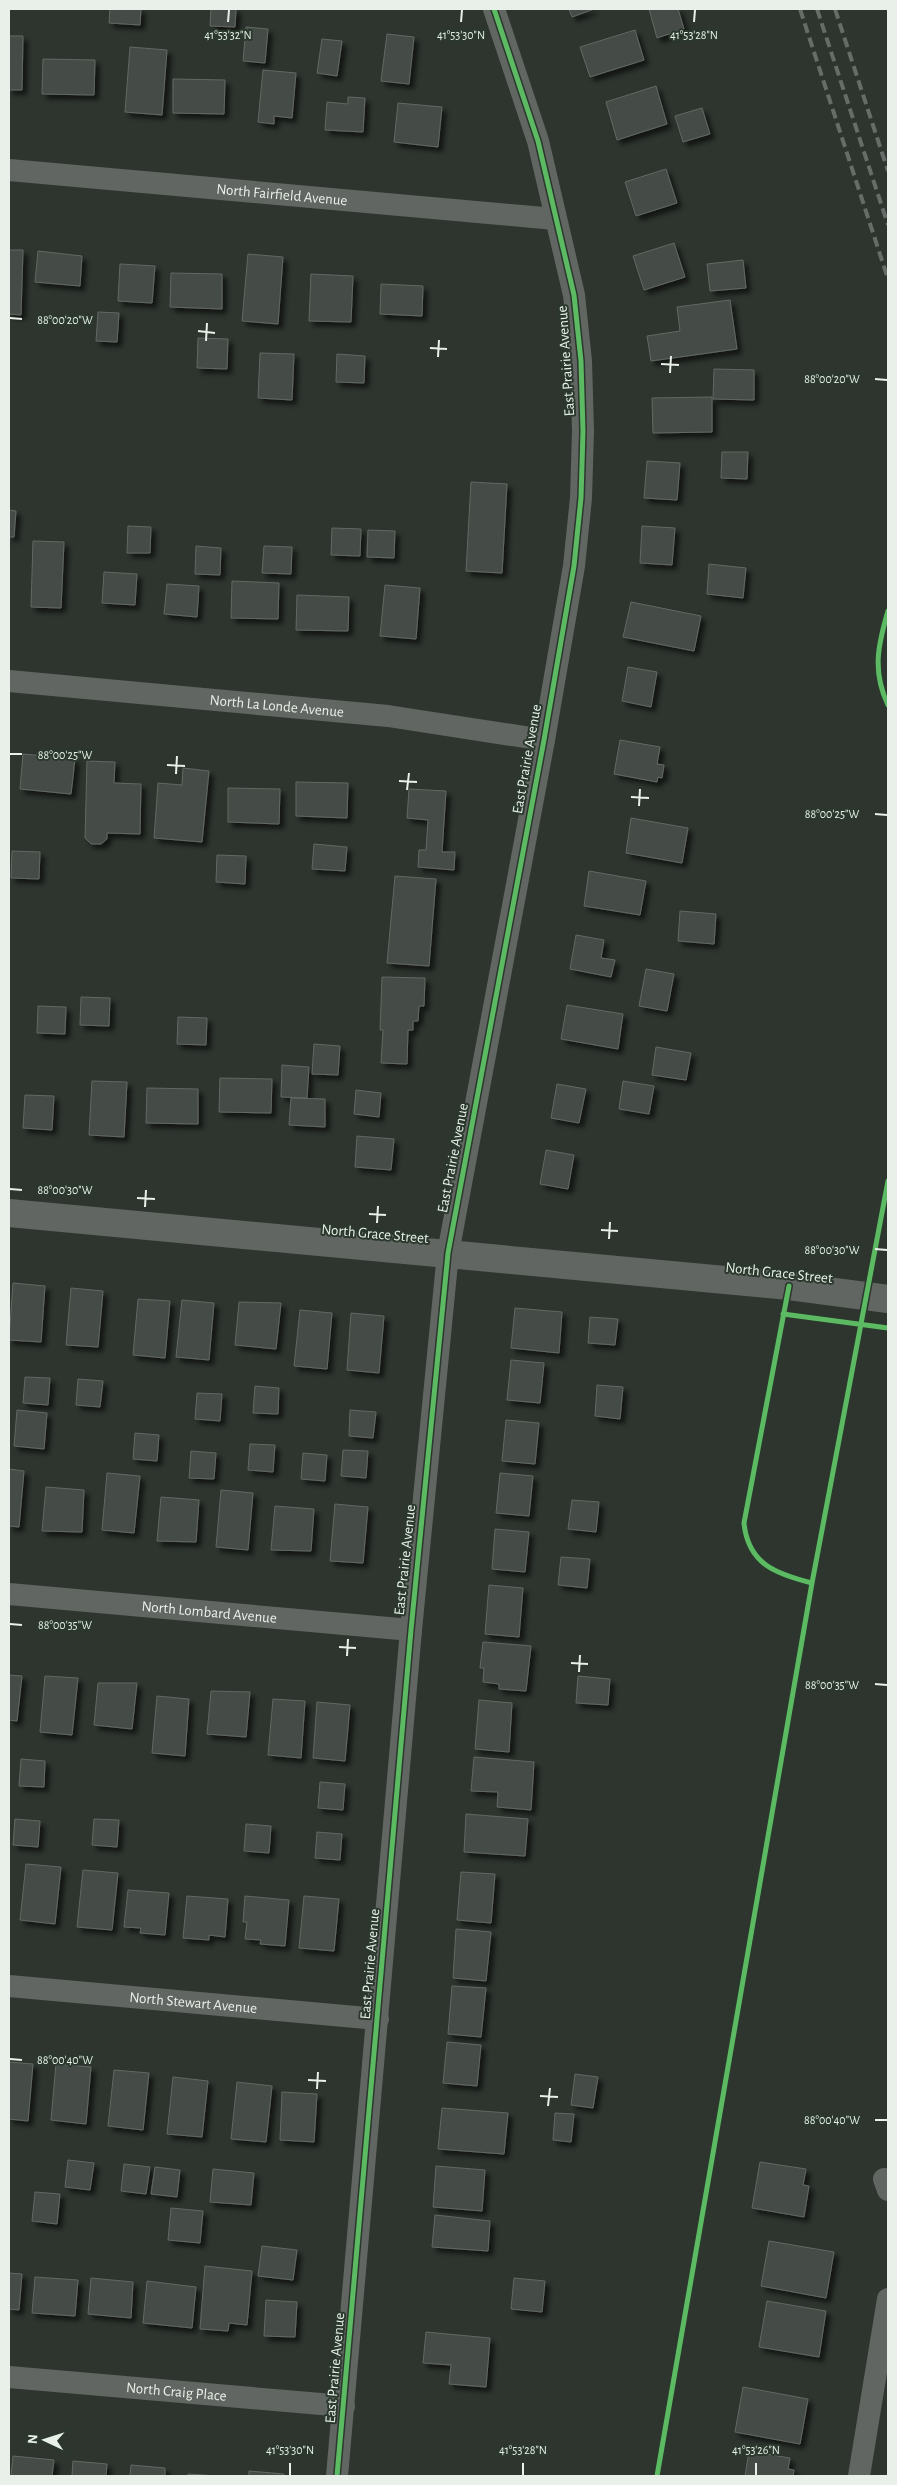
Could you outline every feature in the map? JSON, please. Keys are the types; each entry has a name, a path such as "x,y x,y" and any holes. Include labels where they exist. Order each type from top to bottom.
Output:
{"street":[{"name":"East Prairie Avenue","path":"338,2476 410,1630 448,1253 544,740 574,566 581,498 583,431 581,361 574,295 538,141 494,9"},
{"name":"North Fairfield Avenue","path":"9,170 555,219"},
{"name":"North La Londe Avenue","path":"9,681 388,716 544,740"},
{"name":"North Grace Street","path":"9,1213 789,1286 888,1299"},
{"name":"North Lombard Avenue","path":"9,1594 410,1630"},
{"name":"North Stewart Avenue","path":"9,1986 378,2019"},
{"path":"858,2476 888,2299"},
{"name":"North Craig Place","path":"9,2377 344,2406"}],"building":[{"path":"110,9 141,9 140,25 109,23"},
{"path":"211,9 236,9 235,27 210,26"},
{"path":"569,9 594,9 572,17"},
{"path":"649,9 678,9 684,29 657,38"},
{"path":"246,27 268,29 265,63 243,61"},
{"path":"635,30 644,60 590,77 580,47"},
{"path":"387,34 414,37 409,84 381,81"},
{"path":"9,36 23,36 22,90 9,90"},
{"path":"322,39 342,41 337,76 317,73"},
{"path":"130,47 167,50 162,115 125,112"},
{"path":"43,59 95,60 94,95 42,94"},
{"path":"263,70 296,73 292,118 274,116 274,124 258,122"},
{"path":"173,79 225,80 224,114 173,113"},
{"path":"656,86 667,124 617,140 606,102"},
{"path":"348,97 365,98 363,132 325,130 327,102 348,104"},
{"path":"398,103 442,107 438,147 394,142"},
{"path":"702,108 710,134 683,142 675,116"},
{"path":"666,169 677,203 636,216 625,182"},
{"path":"674,243 685,277 644,290 633,256"},
{"path":"9,250 23,250 21,315 9,314"},
{"path":"38,251 82,256 80,286 35,282"},
{"path":"248,254 283,257 278,324 242,321"},
{"path":"743,260 746,288 710,291 707,264"},
{"path":"120,264 155,266 152,303 118,301"},
{"path":"171,273 222,274 222,309 170,307"},
{"path":"311,274 353,276 351,322 309,321"},
{"path":"381,284 423,286 422,316 380,314"},
{"path":"730,300 737,349 651,361 647,336 680,331 677,307"},
{"path":"98,312 119,313 117,342 96,341"},
{"path":"198,338 228,339 227,369 197,368"},
{"path":"260,353 294,354 292,400 258,398"},
{"path":"337,354 365,356 364,383 336,382"},
{"path":"714,369 754,370 754,400 713,399"},
{"path":"712,397 712,432 653,433 652,398"},
{"path":"722,452 748,452 747,479 721,478"},
{"path":"647,461 680,463 677,500 644,498"},
{"path":"471,482 507,484 502,573 466,571"},
{"path":"9,510 16,511 14,537 9,537"},
{"path":"128,526 151,527 150,553 127,553"},
{"path":"642,526 675,528 672,565 640,563"},
{"path":"332,528 361,529 360,556 331,555"},
{"path":"368,530 395,531 394,558 367,557"},
{"path":"33,541 64,542 61,608 31,607"},
{"path":"196,546 221,548 220,575 195,574"},
{"path":"264,546 292,547 291,574 262,573"},
{"path":"709,564 746,568 743,598 707,594"},
{"path":"104,572 137,574 135,605 102,603"},
{"path":"232,581 279,583 278,619 231,618"},
{"path":"167,584 199,586 197,617 164,614"},
{"path":"385,585 420,588 416,639 380,636"},
{"path":"297,595 349,597 348,631 296,630"},
{"path":"631,602 701,616 694,651 623,637"},
{"path":"628,667 657,672 651,707 622,701"},
{"path":"620,740 660,747 657,764 664,765 662,778 658,777 657,782 614,774"},
{"path":"23,754 75,759 71,794 20,789"},
{"path":"87,761 115,762 114,783 141,784 140,834 107,833 107,839 101,844 91,844 85,838"},
{"path":"183,768 209,771 202,842 154,838 158,783 182,785"},
{"path":"296,782 348,783 347,818 296,816"},
{"path":"228,788 280,789 279,824 228,822"},
{"path":"409,789 446,791 442,852 455,852 454,870 418,867 419,850 426,850 428,820 407,818"},
{"path":"631,818 688,828 682,863 626,853"},
{"path":"314,844 347,847 345,871 312,869"},
{"path":"12,851 40,852 39,879 11,878"},
{"path":"217,855 246,856 245,884 216,882"},
{"path":"589,871 646,881 640,915 584,906"},
{"path":"395,876 436,879 429,966 387,963"},
{"path":"680,911 716,914 714,944 678,941"},
{"path":"576,935 604,940 601,958 615,960 611,977 570,969"},
{"path":"646,969 674,974 667,1011 639,1006"},
{"path":"382,977 425,978 424,1006 419,1006 418,1021 413,1021 413,1030 408,1030 407,1064 381,1063 383,1030 380,1030"},
{"path":"81,997 110,998 109,1026 80,1025"},
{"path":"567,1005 623,1014 618,1049 561,1039"},
{"path":"38,1006 66,1007 65,1034 37,1033"},
{"path":"178,1017 207,1018 206,1045 177,1044"},
{"path":"314,1044 340,1046 338,1075 312,1074"},
{"path":"656,1047 691,1053 686,1080 652,1075"},
{"path":"282,1065 309,1067 307,1098 281,1097"},
{"path":"220,1078 272,1079 271,1113 219,1112"},
{"path":"92,1081 127,1082 124,1137 89,1135"},
{"path":"623,1081 654,1086 649,1114 619,1109"},
{"path":"557,1084 586,1089 579,1123 551,1118"},
{"path":"147,1088 198,1089 198,1124 146,1123"},
{"path":"356,1090 381,1093 379,1117 354,1114"},
{"path":"25,1095 54,1096 52,1130 23,1128"},
{"path":"291,1098 325,1099 325,1127 289,1125"},
{"path":"357,1136 394,1139 391,1170 355,1167"},
{"path":"546,1150 574,1155 568,1189 540,1184"},
{"path":"13,1283 45,1286 41,1342 9,1340"},
{"path":"71,1288 103,1291 98,1347 66,1345"},
{"path":"138,1299 170,1301 165,1358 133,1355"},
{"path":"182,1300 214,1303 209,1360 176,1357"},
{"path":"239,1302 281,1303 276,1349 235,1345"},
{"path":"515,1308 562,1312 559,1353 511,1348"},
{"path":"300,1310 332,1313 327,1369 294,1366"},
{"path":"351,1313 384,1316 379,1373 347,1370"},
{"path":"590,1317 618,1319 615,1345 588,1343"},
{"path":"511,1360 544,1363 540,1403 507,1400"},
{"path":"25,1377 50,1378 48,1405 23,1403"},
{"path":"78,1379 103,1381 100,1407 76,1405"},
{"path":"597,1385 623,1387 620,1419 595,1416"},
{"path":"255,1386 279,1388 278,1414 253,1413"},
{"path":"197,1393 222,1394 220,1421 195,1419"},
{"path":"17,1410 47,1413 44,1449 14,1446"},
{"path":"350,1410 376,1412 373,1438 349,1436"},
{"path":"506,1420 539,1423 535,1464 502,1461"},
{"path":"135,1433 159,1435 157,1461 133,1459"},
{"path":"250,1444 275,1445 273,1472 248,1470"},
{"path":"343,1450 368,1451 366,1478 341,1476"},
{"path":"191,1451 216,1453 214,1479 189,1478"},
{"path":"303,1453 327,1455 325,1481 301,1479"},
{"path":"9,1469 24,1471 19,1527 9,1526"},
{"path":"107,1473 140,1476 134,1533 102,1530"},
{"path":"500,1473 533,1476 529,1516 496,1513"},
{"path":"46,1487 84,1490 82,1532 42,1531"},
{"path":"221,1490 253,1493 248,1550 216,1547"},
{"path":"161,1497 199,1500 196,1542 157,1541"},
{"path":"572,1500 599,1502 596,1532 568,1529"},
{"path":"335,1504 368,1507 363,1563 330,1561"},
{"path":"275,1506 314,1509 311,1551 271,1550"},
{"path":"495,1529 529,1532 525,1572 492,1569"},
{"path":"561,1557 590,1559 587,1588 558,1585"},
{"path":"489,1585 523,1588 519,1637 485,1634"},
{"path":"483,1642 531,1646 526,1691 499,1689 499,1684 483,1682 484,1668 480,1668"},
{"path":"9,1675 22,1676 17,1721 9,1720"},
{"path":"45,1676 78,1678 72,1735 40,1732"},
{"path":"578,1676 610,1679 608,1705 576,1703"},
{"path":"98,1683 137,1683 132,1729 94,1725"},
{"path":"211,1691 250,1692 246,1737 207,1734"},
{"path":"157,1696 189,1699 185,1756 152,1753"},
{"path":"273,1699 305,1701 301,1758 268,1755"},
{"path":"479,1700 512,1703 509,1752 475,1749"},
{"path":"317,1702 350,1705 345,1761 313,1758"},
{"path":"474,1757 534,1762 531,1810 497,1807 498,1792 471,1791"},
{"path":"21,1759 45,1761 44,1787 19,1786"},
{"path":"320,1782 345,1784 343,1810 318,1808"},
{"path":"466,1814 528,1819 525,1856 464,1852"},
{"path":"15,1819 40,1821 38,1847 13,1845"},
{"path":"94,1819 119,1820 117,1847 92,1845"},
{"path":"246,1824 271,1826 269,1853 244,1851"},
{"path":"317,1832 342,1834 340,1860 315,1858"},
{"path":"26,1864 61,1867 55,1924 20,1920"},
{"path":"83,1870 118,1873 112,1930 77,1927"},
{"path":"461,1872 495,1874 491,1923 457,1920"},
{"path":"128,1890 169,1893 165,1935 140,1933 141,1928 124,1927"},
{"path":"187,1896 228,1899 225,1937 209,1935 209,1940 183,1938"},
{"path":"245,1896 289,1900 285,1946 260,1944 261,1940 245,1939 247,1922 243,1922"},
{"path":"304,1896 339,1899 334,1951 299,1948"},
{"path":"456,1929 491,1932 486,1981 453,1978"},
{"path":"452,1986 486,1988 481,2037 448,2034"},
{"path":"447,2042 481,2045 477,2086 443,2083"},
{"path":"9,2062 33,2064 28,2121 9,2119"},
{"path":"56,2064 91,2067 86,2124 51,2120"},
{"path":"114,2070 149,2073 143,2130 108,2126"},
{"path":"575,2074 598,2077 593,2108 571,2105"},
{"path":"173,2077 208,2081 202,2137 167,2134"},
{"path":"237,2082 272,2086 266,2142 231,2139"},
{"path":"282,2092 317,2094 314,2142 280,2140"},
{"path":"442,2108 508,2113 504,2154 438,2149"},
{"path":"555,2113 574,2114 571,2142 553,2140"},
{"path":"68,2160 94,2163 90,2190 65,2187"},
{"path":"760,2162 806,2169 803,2185 809,2186 804,2217 752,2208"},
{"path":"124,2164 150,2167 146,2194 121,2191"},
{"path":"436,2166 485,2170 482,2211 433,2207"},
{"path":"155,2167 180,2170 177,2197 151,2194"},
{"path":"213,2169 254,2173 251,2205 210,2202"},
{"path":"35,2192 60,2194 57,2224 32,2221"},
{"path":"171,2208 203,2211 200,2243 168,2240"},
{"path":"435,2215 490,2221 488,2251 432,2247"},
{"path":"769,2241 834,2252 826,2298 761,2286"},
{"path":"262,2246 297,2250 293,2280 258,2276"},
{"path":"205,2266 252,2271 247,2325 229,2323 228,2331 200,2329"},
{"path":"9,2273 22,2274 19,2310 9,2309"},
{"path":"35,2277 78,2280 75,2316 32,2313"},
{"path":"91,2278 133,2282 131,2318 88,2314"},
{"path":"514,2278 545,2281 542,2312 511,2309"},
{"path":"147,2281 196,2287 192,2328 143,2323"},
{"path":"266,2300 297,2302 295,2337 264,2336"},
{"path":"767,2301 826,2311 819,2357 759,2347"},
{"path":"426,2332 490,2338 486,2387 449,2384 451,2365 423,2363"},
{"path":"743,2387 808,2399 800,2444 735,2432"},
{"path":"749,2451 790,2458 788,2469 794,2470 793,2476 745,2476"},
{"path":"13,2456 54,2460 52,2476 11,2476"},
{"path":"73,2461 107,2464 106,2476 72,2476"},
{"path":"131,2465 165,2468 165,2476 130,2476"},
{"path":"249,2471 284,2474 283,2476 249,2476"},
{"path":"188,2474 218,2476 188,2476"}],"railway":[{"path":"800,9 888,279"},
{"path":"817,9 888,225"},
{"path":"835,9 888,171"}],"cycle path":[{"path":"337,2476 411,1630 448,1253 544,740 574,566 581,498 583,431 581,361 574,295 538,141 494,9"},
{"path":"888,611 878,658 880,681 888,705"},
{"path":"657,2476 812,1583 888,1181"},
{"path":"789,1286 744,1523 751,1548 758,1558 776,1571 812,1583"},
{"path":"783,1314 888,1328"}]}
